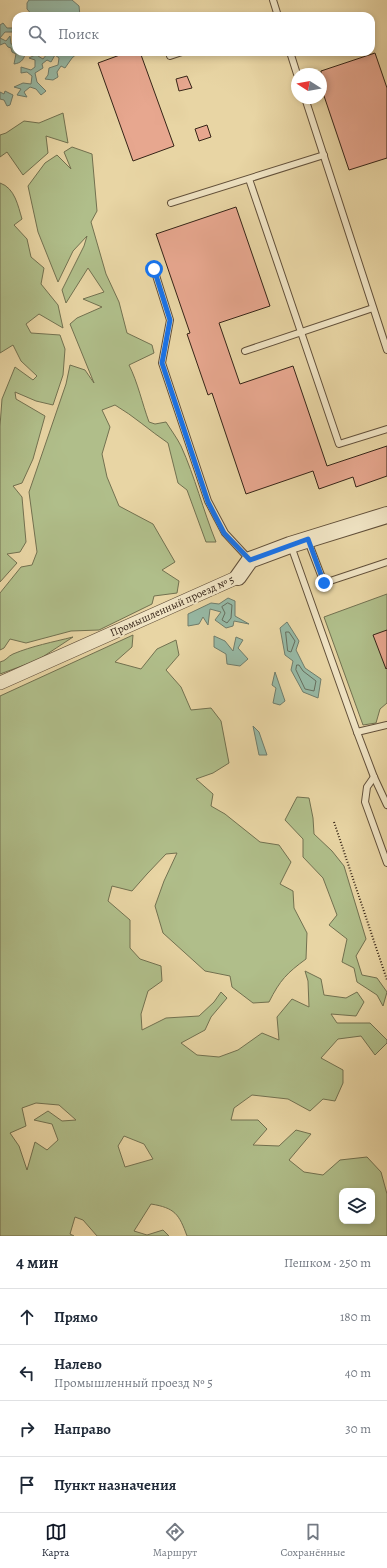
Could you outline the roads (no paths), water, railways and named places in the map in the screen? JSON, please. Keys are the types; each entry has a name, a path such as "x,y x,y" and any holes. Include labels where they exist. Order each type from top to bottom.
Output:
{"street":[{"path":"250,560 308,539 387,515"},
{"name":"Промышленный проезд № 5","path":"0,683 238,577 250,560"}],"lane":[{"path":"273,0 277,12"},
{"path":"291,56 295,68"},
{"path":"307,104 387,350"},
{"path":"171,203 324,155"},
{"path":"249,179 339,444 387,429"},
{"path":"154,269 170,320 162,363 208,502 224,533 250,560"},
{"path":"245,351 373,308"},
{"path":"308,539 324,583 387,562"},
{"path":"290,545 357,732 374,777 387,805"},
{"path":"357,732 387,725"},
{"path":"374,777 367,787 365,802 387,863"}],"water":[{"path":"29,0 72,0 79,6 80,12 30,12 27,9 27,3"},
{"path":"3,23 7,28 12,28 12,32 5,32 0,38 0,25"},
{"path":"10,36 12,52 11,48 5,43 0,45 0,38 6,41"},
{"path":"16,56 24,56 21,61 14,64"},
{"path":"38,56 43,59 45,56 54,56 51,62 47,60 42,64 43,68 35,73 37,82 46,91 41,95 36,89 30,87 24,92 27,97 17,95 21,89 14,87 23,83 31,84 32,76 27,72 21,73 21,67 31,70 35,67 35,60 29,58"},
{"path":"56,56 74,56 65,68 61,66 57,72 58,77 53,80 45,79 48,75 49,68 58,65 59,58"},
{"path":"5,91 13,95 10,105 7,106 4,100 0,99 0,92 4,94"},
{"path":"228,598 235,601 235,616 249,624 234,621 233,626 226,628 215,620 221,612 210,609 208,625 203,617 199,624 188,626 188,614 211,603 219,604"},
{"path":"287,622 299,641 296,650 305,668 321,679 318,698 303,692 291,670 293,661 285,655 280,628"},
{"path":"214,636 225,641 233,651 236,637 243,640 238,648 248,659 240,666 227,664 226,654 214,647"},
{"path":"275,672 285,701 280,705 273,703 276,688 272,685"},
{"path":"253,726 259,732 267,755 259,755"}]}
